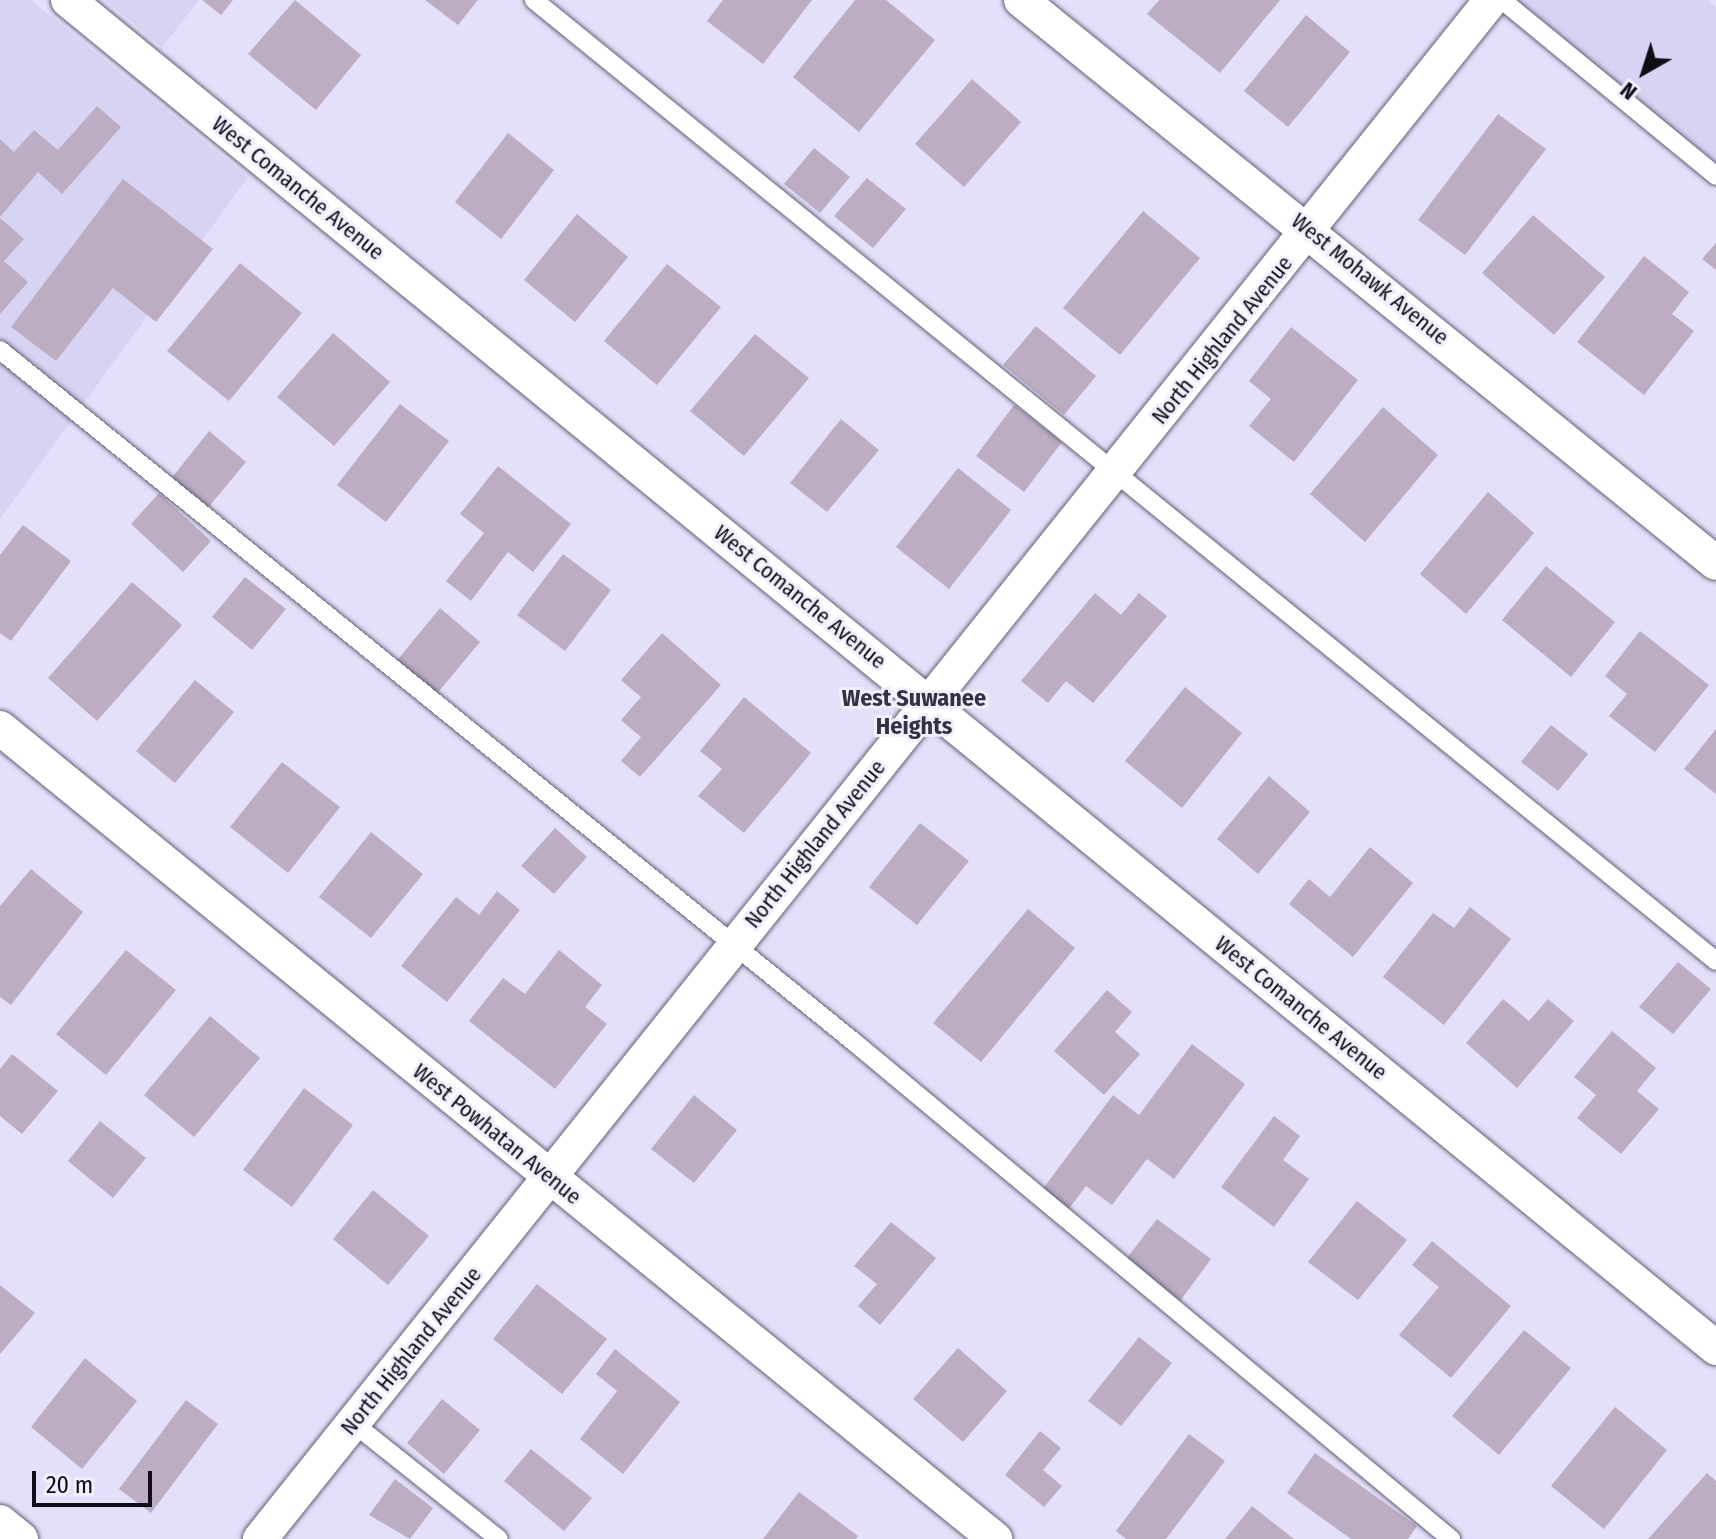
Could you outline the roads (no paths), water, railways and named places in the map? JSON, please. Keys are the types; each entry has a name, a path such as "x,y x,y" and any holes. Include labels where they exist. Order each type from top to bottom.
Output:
{"street":[{"name":"West Comanche Avenue","path":"68,0 1716,1348"},
{"name":"West Mohawk Avenue","path":"1021,0 1310,230 1716,563"},
{"name":"North Highland Avenue","path":"260,1539 1491,0"},
{"name":"West Powhatan Avenue","path":"0,728 995,1539"},
{"path":"0,1522 21,1539"}],"lane":[{"path":"534,0 1117,469 1716,961"},
{"path":"1502,0 1716,176"},
{"path":"0,350 734,945 1451,1539"},
{"path":"353,1423 499,1539"}],"district":[{"name":"West Suwanee Heights","path":"914,713"}]}
